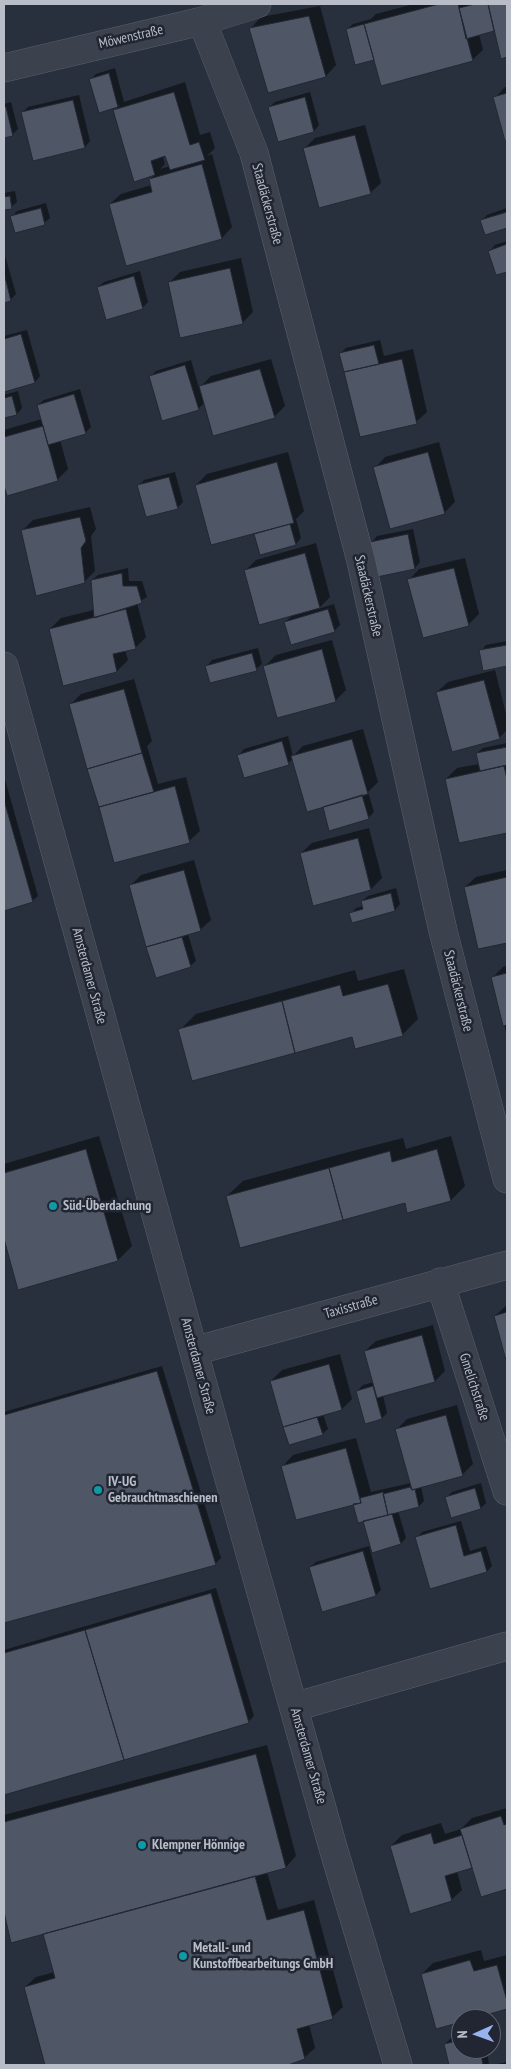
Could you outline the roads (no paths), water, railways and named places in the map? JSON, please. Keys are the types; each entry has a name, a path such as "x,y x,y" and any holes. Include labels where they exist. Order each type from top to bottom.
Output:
{"street":[{"name":"Möwenstraße","path":"4,68 202,21 257,4"},
{"name":"Staadäckerstraße","path":"202,21 254,153 361,561 443,931 507,1179"},
{"name":"Amsterdamer Straße","path":"4,666 294,1707 398,2065"},
{"name":"Taxisstraße","path":"194,1351 507,1265"},
{"name":"Gmelichstraße","path":"440,1282 507,1491"},
{"path":"294,1707 507,1646"}],"place":[{"name":"Süd-Überdachung","path":"53,1206"},
{"name":"IV-UG Gebrauchtmaschienen","path":"98,1490"},
{"name":"Klempner Hönnige","path":"142,1845"},
{"name":"Metall- und Kunstoffbearbeitungs GmbH","path":"183,1956"}]}
